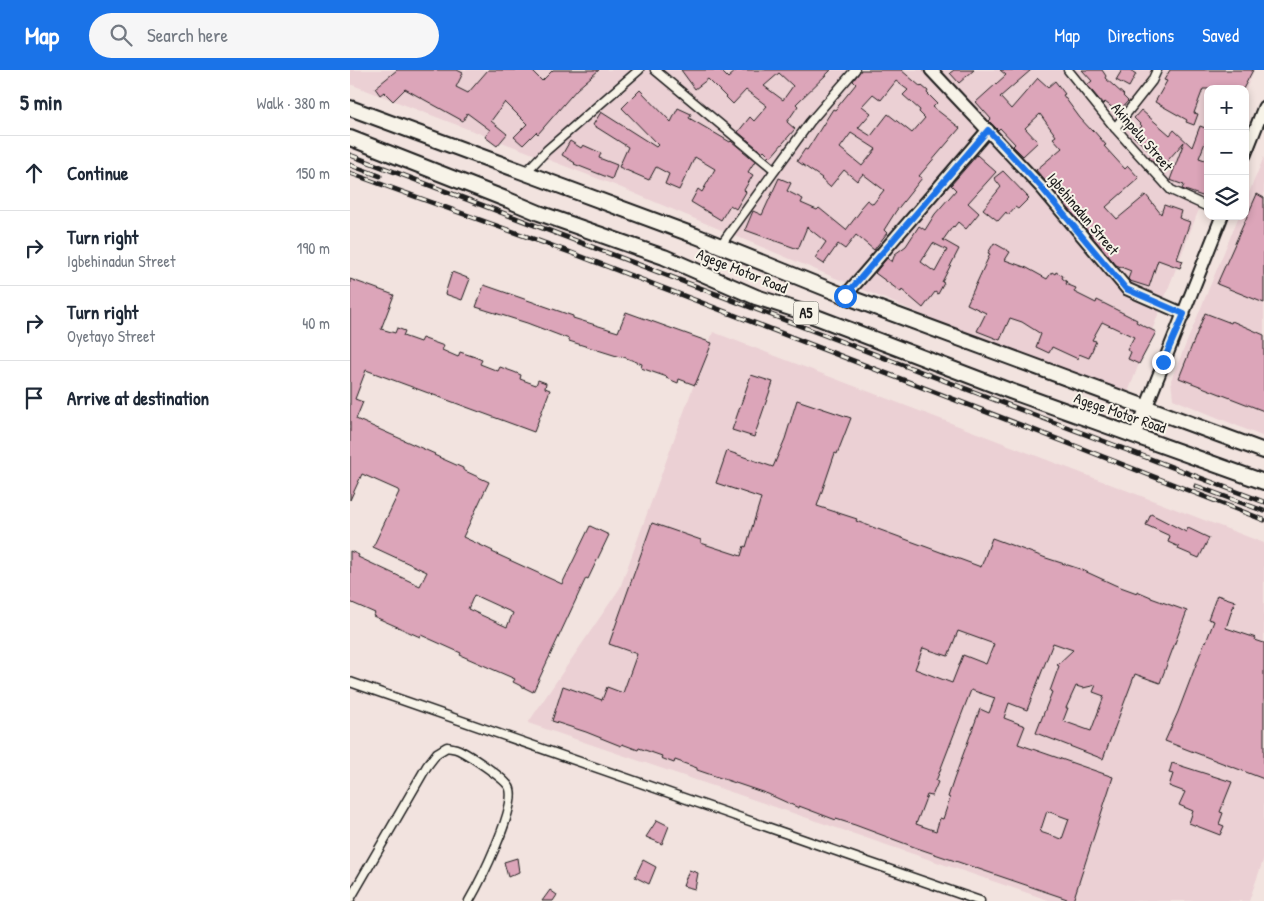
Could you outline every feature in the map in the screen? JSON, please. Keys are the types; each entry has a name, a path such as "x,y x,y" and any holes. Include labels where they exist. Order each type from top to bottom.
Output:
{"highway":[{"name":"Agege Motor Road","path":"350,108 554,182 845,296 1264,451"},
{"name":"Agege Motor Road","path":"350,138 539,213 664,257 756,297 803,312 1010,391 1264,482"}],"street":[{"path":"525,173 547,150 639,70"},
{"path":"655,70 775,170"},
{"path":"720,246 810,122 855,70"},
{"name":"Igbehinadun Street","path":"931,70 1041,187 1126,289 1184,314"},
{"name":"Akinpelu Street","path":"1068,70 1115,128 1171,190 1204,205"},
{"path":"1115,128 1152,81 1158,70"},
{"path":"1249,145 1264,107"},
{"path":"845,296 988,130"},
{"path":"1135,435 1158,373 1184,314 1220,220"},
{"path":"350,682 980,901"},
{"path":"350,899 427,766 437,753 447,747 458,750 502,778 510,787 511,798 494,850 468,901"}],"shaded area":[{"path":"350,70 1254,70 1248,85 1204,85 1204,196 1125,400 617,186 350,84"},
{"path":"1264,157 1264,437 1173,399 1171,380 1237,220 1249,220 1249,193"},
{"path":"713,332 1264,543 1264,858 1249,901 1051,901 528,723 620,588"}],"building":[{"path":"397,70 457,70 463,73 456,87 468,93 488,70 531,70 542,81 553,70 599,70 577,89 538,134 536,132 523,145 514,137 527,124 505,102 491,121 507,134 497,146 485,137 490,130 467,113 463,121 405,89 393,101 384,92 380,95 375,88"},
{"path":"681,70 720,70 728,78 737,70 831,70 796,104 798,106 787,122 795,129 771,157 738,132 750,117 754,121 767,106 746,90 733,104 708,79 695,89","holes":["779,73 793,86 783,100 764,86"]},
{"path":"861,70 901,70 928,91 927,93 937,103 933,107 960,128 919,176 922,178 896,211 884,230 887,233 874,250 856,235 845,249 838,244 824,264 815,258 826,242 807,227 798,249 745,230 753,211 762,215 779,178 791,183 787,191 803,199 801,203 817,210 819,208 846,230 867,200 873,204 884,190 863,174 857,181 844,170 830,187 822,178 797,161 805,149 807,150 833,109 835,110 856,84 853,81","holes":["896,81 908,90 903,95 920,110 919,112 925,118 912,133 888,114 871,136 858,128 871,113 862,106 873,94 881,100","851,133 876,149 862,166 840,148"]},
{"path":"954,70 974,70 959,83 950,73"},
{"path":"1000,70 1031,70 1000,97 1011,109 1038,78 1048,87 1055,81 1080,118 1106,145 1104,146 1125,169 1128,166 1139,178 1106,207 1117,219 1146,195 1161,214 1164,205 1181,211 1179,218 1190,222 1177,259 1183,261 1180,268 1158,260 1149,287 1128,279 1131,271 1116,265 1036,170 1062,148 1053,138 1056,136 1040,114 1025,128 1038,142 1023,156 1000,128 998,130 989,121 991,119 976,102 1006,75"},
{"path":"1082,70 1102,70 1106,76 1105,78 1128,101 1118,112 1105,102 1103,104 1087,85 1092,81"},
{"path":"1122,70 1130,70 1136,74 1129,87 1116,80"},
{"path":"1170,70 1253,70 1245,85 1204,85 1194,113 1198,114 1194,125 1155,102 1167,81 1164,80"},
{"path":"640,90 671,122 678,108 691,114 689,118 731,141 755,161 748,172 753,175 744,190 746,192 736,209 730,205 721,220 691,202 698,189 702,192 715,169 695,157 679,190 665,184 669,174 656,167 649,180 619,167 628,147 593,125 601,112 656,147 658,145 622,108"},
{"path":"1141,110 1170,135 1174,130 1192,147 1200,126 1204,128 1204,145 1199,158 1204,160 1204,197 1182,189 1184,185 1170,180 1184,142 1161,168 1149,158 1153,154 1133,136 1142,126 1134,118"},
{"path":"570,141 581,148 583,145 601,153 599,158 617,165 612,179 574,164 562,155"},
{"path":"977,155 996,172 968,203 979,213 966,229 958,222 943,240 959,249 938,294 935,292 923,308 902,290 901,292 875,273 887,258 892,262 895,254 906,246 919,226 925,230 935,214 956,190 951,185","holes":["933,243 947,250 935,272 921,262"]},
{"path":"1003,171 1029,198 1018,209 1015,207 1008,215 1006,212 998,221 983,209 1001,187 994,178"},
{"path":"1257,194 1264,198 1264,303 1217,284 1245,220 1249,220 1249,212"},
{"path":"994,243 1010,252 1005,260 1027,268 1047,279 1052,272 1055,274 1056,272 1063,276 1062,278 1067,282 1066,284 1076,288 1074,292 1096,303 1097,300 1156,332 1139,364 1128,359 1131,352 1127,350 1134,337 1102,322 1092,340 1096,341 1089,358 1079,354 1078,359 1052,347 1049,353 1036,347 1041,334 1022,322 1010,318 1000,340 977,331 986,313 967,304"},
{"path":"452,272 470,279 462,300 445,294"},
{"path":"350,279 394,295 381,329 395,333 397,328 405,331 403,336 420,342 422,338 444,346 442,350 458,357 460,352 482,360 480,364 498,371 500,367 521,375 520,379 536,385 538,380 546,383 545,388 550,390 534,432 366,370 355,399 363,402 356,419 435,454 489,482 463,537 562,584 590,526 609,535 588,579 586,578 533,692 513,682 515,679 460,655 461,653 421,635 420,637 373,616 375,613 350,602 350,551 359,555 358,557 420,586 427,572 373,547 399,492 398,490 362,474 350,500","holes":["474,595 513,613 507,627 468,609"]},
{"path":"484,285 573,316 573,318 618,332 626,312 712,343 695,385 679,379 678,383 641,368 642,364 621,356 569,341 569,339 527,323 476,307"},
{"path":"1205,313 1231,323 1232,321 1264,335 1264,411 1179,378"},
{"path":"751,375 773,382 754,437 732,430"},
{"path":"797,400 851,418 837,454 835,453 817,506 857,519 856,521 981,567 992,538 1080,569 1115,585 1137,593 1137,591 1187,611 1160,683 1135,674 1103,759 1036,733 1052,692 1050,691 1059,666 1057,665 1073,650 1053,643 1027,710 1009,703 1004,718 1025,726 1018,744 1113,777 1073,901 799,806 799,808 768,794 697,770 697,768 675,760 674,763 661,758 662,756 639,748 638,750 622,744 621,746 552,721 563,686 602,700 607,687 623,693 637,654 609,644 652,523 701,540 701,543 741,556 744,546 746,547 761,498 716,483 727,451 773,467 785,439","holes":["958,631 994,644 986,664 963,655 952,683 915,669 923,648 948,656","1096,685 1093,692 1104,696 1091,731 1063,721 1068,708 1066,708 1076,686 1083,688","971,690 995,698 989,713 980,709 954,779 943,819 940,818 936,831 916,824 927,795 932,796 938,782 936,781","1047,811 1069,819 1062,839 1040,832"]},
{"path":"1151,514 1186,532 1188,528 1209,538 1199,558 1178,549 1179,547 1168,542 1170,536 1146,525"},
{"path":"1217,595 1235,601 1226,628 1256,638 1255,640 1264,643 1264,779 1165,741 1214,621 1208,619"},
{"path":"1172,763 1232,782 1220,812 1223,813 1219,824 1224,826 1220,835 1189,823 1193,811 1179,805 1185,792 1169,786 1173,774 1169,773"},
{"path":"657,820 669,826 662,844 646,837"},
{"path":"517,858 519,872 508,877 504,862"},
{"path":"643,860 656,867 649,884 635,877"},
{"path":"689,870 698,873 695,889 683,886"},
{"path":"550,890 557,895 553,901 542,901"}],"railway":[{"path":"350,155 1264,502"},
{"path":"350,165 380,176"},
{"path":"350,173 572,253 1264,520"},
{"path":"1196,486 1264,511"}],"route":[{"path":"845,296 988,130 1041,187 1126,289 1184,314 1163,362"}]}
